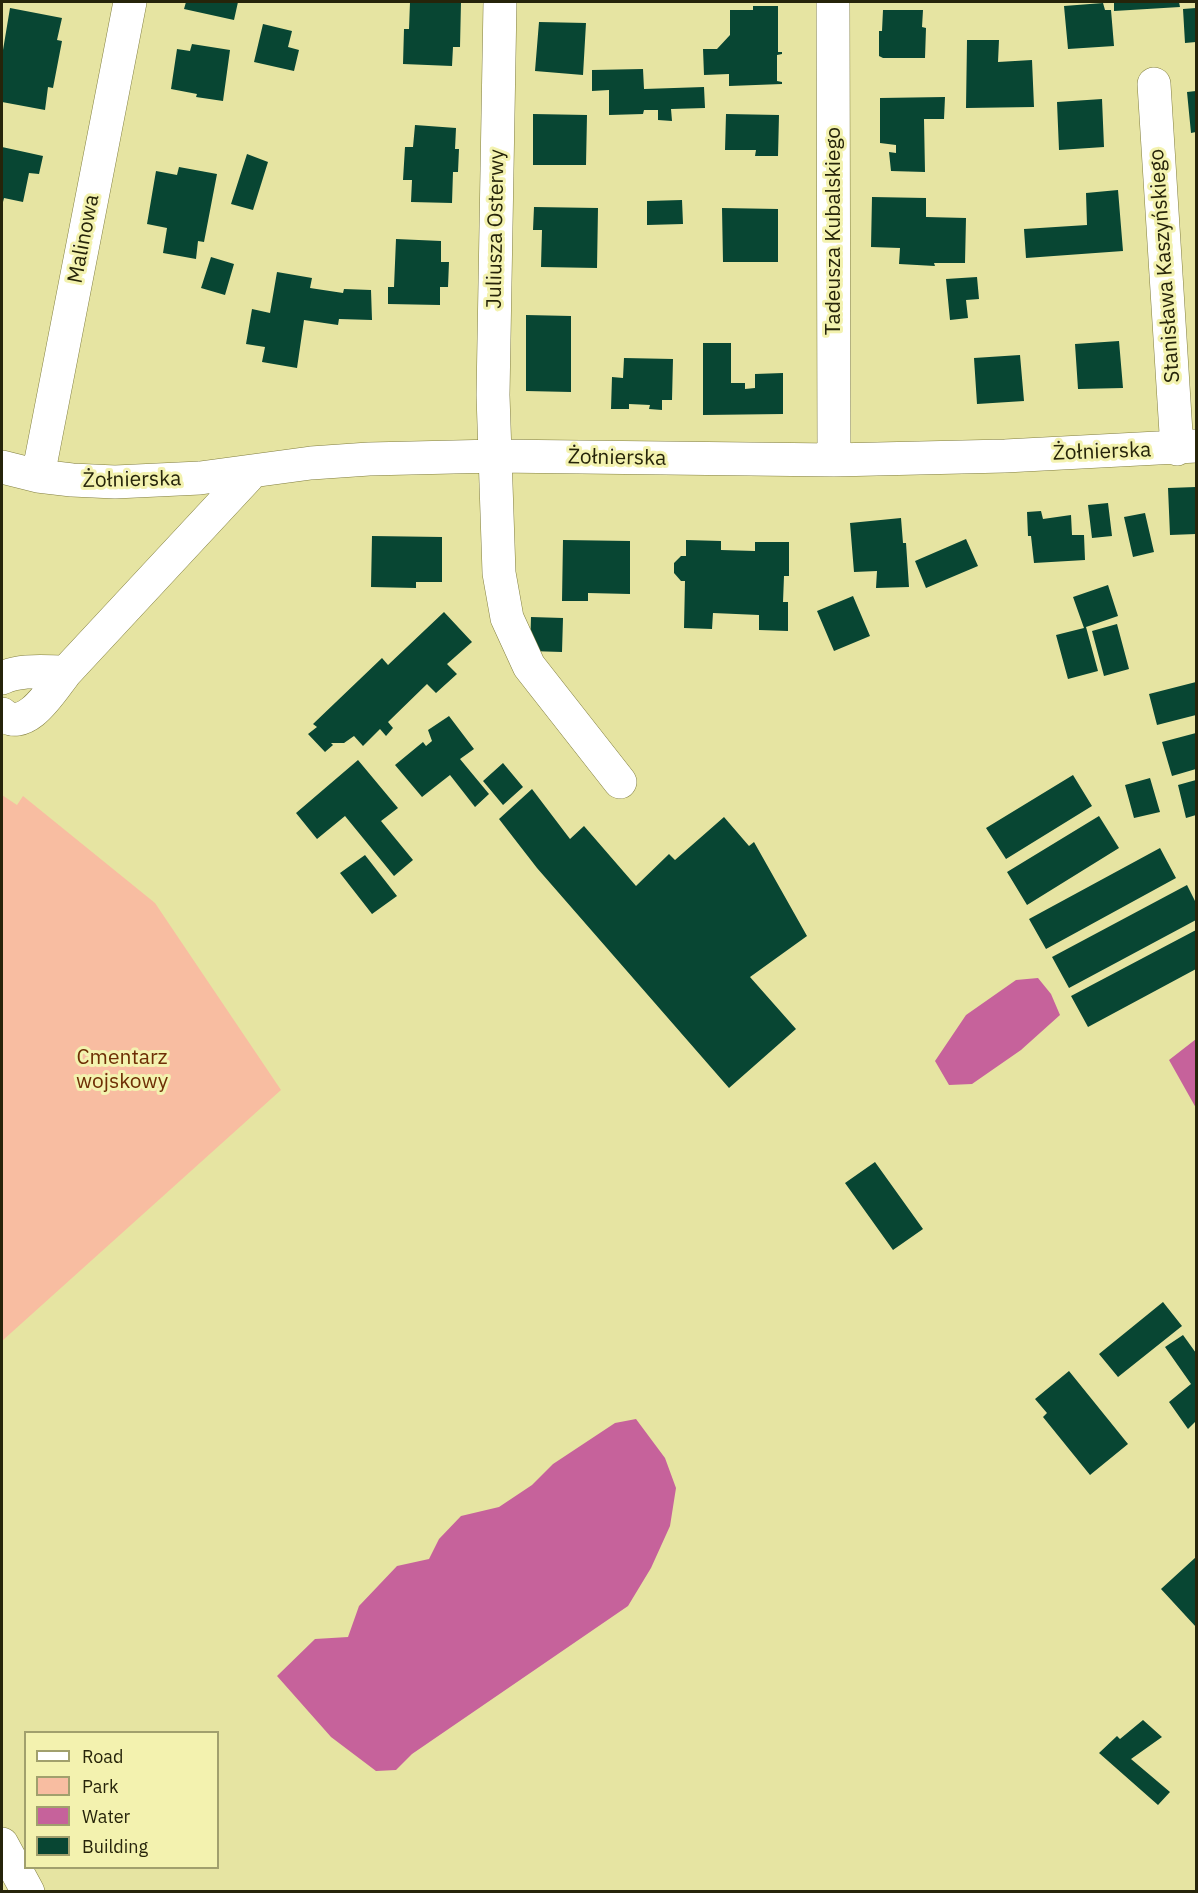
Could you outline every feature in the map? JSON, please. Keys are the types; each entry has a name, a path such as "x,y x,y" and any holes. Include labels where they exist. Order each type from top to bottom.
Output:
{"street":[{"name":"Malinowa","path":"38,476 130,2"},
{"name":"Juliusza Osterwy","path":"500,2 493,395 500,573 507,618 529,666 620,782"},
{"name":"Tadeusza Kubalskiego","path":"833,2 834,460"},
{"name":"Stanisława Kaszyńskiego","path":"1154,84 1187,448"},
{"name":"Żołnierska","path":"2,467 38,476 115,482 200,478 311,463 496,456 834,460 1187,448"},
{"path":"2,714 6,718 18,720 30,715 40,706 66,672 252,472"},
{"path":"2,678 12,673 66,672"},
{"path":"2,1844 28,1892"}],"green space":[{"name":"Cmentarz wojskowy","path":"2,795 17,805 23,796 155,903 281,1090 2,1341"}],"water":[{"path":"1038,978 1051,994 1060,1015 1021,1050 972,1084 949,1085 935,1061 966,1015 1016,980"},
{"path":"1196,1039 1196,1108 1169,1060"},
{"path":"636,1419 665,1458 676,1488 670,1526 651,1568 628,1606 412,1754 396,1770 376,1771 331,1737 277,1676 315,1639 348,1637 359,1606 397,1566 429,1559 439,1539 461,1516 499,1507 532,1485 553,1464 615,1423"}],"building":[{"path":"186,2 238,2 234,20 184,9"},
{"path":"410,2 461,2 460,47 453,47 452,66 403,64 404,29 409,29"},
{"path":"1114,2 1179,2 1180,7 1114,11"},
{"path":"1103,3 1105,10 1111,10 1114,46 1068,49 1064,6"},
{"path":"753,6 778,6 778,52 782,54 777,55 777,81 782,84 729,86 729,74 704,75 703,49 717,49 730,35 730,10 753,10"},
{"path":"10,8 62,18 57,40 62,41 53,88 48,87 45,110 2,102 2,56"},
{"path":"1196,8 1196,42 1185,43 1183,9"},
{"path":"883,10 923,10 922,27 926,28 925,58 883,58 879,56 879,31 882,31"},
{"path":"539,22 586,23 583,75 535,71"},
{"path":"263,24 292,31 288,47 299,50 294,71 254,62"},
{"path":"967,40 999,40 998,62 1032,60 1034,107 966,108"},
{"path":"192,44 230,50 223,101 196,97 197,94 171,89 177,49 190,51"},
{"path":"643,69 644,89 704,87 705,108 671,109 672,121 658,120 658,110 644,110 643,114 609,115 609,90 592,91 592,70"},
{"path":"1196,91 1196,132 1191,133 1187,92"},
{"path":"945,97 944,119 924,119 925,172 891,171 889,152 896,153 896,145 880,143 880,98"},
{"path":"1102,99 1104,147 1059,150 1057,102"},
{"path":"533,114 587,115 586,165 533,165"},
{"path":"726,114 779,115 778,156 755,156 756,150 725,150"},
{"path":"415,125 456,128 455,149 459,149 458,172 453,172 452,203 411,202 412,180 403,180 405,147 413,147"},
{"path":"2,147 43,156 39,174 29,173 23,202 4,198 2,206"},
{"path":"247,154 268,162 253,210 231,204"},
{"path":"179,167 217,174 204,242 198,241 196,259 163,253 167,228 147,224 156,171 177,175"},
{"path":"1118,190 1123,251 1026,258 1024,229 1087,225 1086,193"},
{"path":"872,197 926,198 926,217 966,218 965,263 934,263 935,266 899,264 900,248 871,247"},
{"path":"682,200 683,224 647,225 647,201"},
{"path":"534,207 598,208 597,268 541,267 542,230 533,230"},
{"path":"722,208 778,209 778,262 723,262"},
{"path":"396,239 441,241 441,262 449,262 448,287 440,287 440,305 388,304 388,287 394,287"},
{"path":"211,257 234,264 225,295 201,288"},
{"path":"277,272 312,278 310,288 343,293 344,289 371,290 372,320 339,319 338,325 304,320 297,368 262,362 265,347 246,344 252,309 270,313"},
{"path":"977,277 979,299 966,300 968,318 950,320 946,279"},
{"path":"526,315 571,316 571,392 526,391"},
{"path":"1119,341 1123,388 1078,389 1075,344"},
{"path":"703,343 731,343 731,383 745,383 745,389 755,388 755,374 783,373 783,414 703,415"},
{"path":"1020,355 1024,401 977,404 974,358"},
{"path":"624,358 673,359 672,400 662,400 662,410 649,409 650,405 629,404 629,409 611,409 612,377 623,378"},
{"path":"1196,487 1196,534 1170,535 1168,488"},
{"path":"1108,503 1112,536 1092,538 1088,505"},
{"path":"1041,511 1043,519 1071,515 1072,535 1084,535 1085,560 1034,563 1031,536 1028,536 1027,512"},
{"path":"1145,513 1154,552 1133,557 1124,517"},
{"path":"901,518 903,543 906,543 909,587 876,588 877,571 854,572 850,523"},
{"path":"372,536 442,537 442,582 416,582 416,588 371,587"},
{"path":"966,539 978,566 926,588 915,561"},
{"path":"563,540 630,541 630,594 588,593 588,601 562,601"},
{"path":"686,540 721,541 721,550 755,551 755,542 789,542 789,576 784,576 783,602 788,602 788,631 759,630 759,615 713,613 712,629 684,628 685,581 681,581 674,573 674,563 681,556 686,556"},
{"path":"1108,585 1118,616 1086,627 1098,671 1068,679 1056,635 1084,628 1073,597"},
{"path":"853,596 870,636 834,651 817,611"},
{"path":"444,612 472,642 447,664 457,674 436,693 427,684 388,722 393,728 386,736 380,729 363,746 354,736 344,743 331,743 333,745 325,752 308,734 317,727 313,724 382,658 388,665"},
{"path":"531,617 563,618 562,652 530,651"},
{"path":"1117,624 1129,669 1104,676 1092,631"},
{"path":"1196,682 1196,715 1157,725 1149,694"},
{"path":"449,716 474,749 460,759 489,794 475,807 450,775 422,797 395,765 423,742 426,746 432,741 428,730"},
{"path":"1196,733 1196,769 1172,776 1162,742"},
{"path":"358,760 398,808 381,821 413,860 394,876 345,816 317,839 296,813"},
{"path":"503,763 523,787 503,805 483,781"},
{"path":"1073,775 1092,806 1006,859 986,828"},
{"path":"1150,778 1160,812 1134,818 1125,785"},
{"path":"1196,780 1196,815 1186,818 1178,785"},
{"path":"532,789 570,839 584,826 636,886 669,854 675,860 724,817 749,846 754,842 807,936 750,977 796,1029 729,1088 537,868 499,819"},
{"path":"1099,816 1119,848 1027,905 1007,872"},
{"path":"1160,848 1176,878 1046,949 1029,919"},
{"path":"365,855 397,896 372,914 340,873"},
{"path":"1187,885 1196,903 1196,920 1069,988 1052,957"},
{"path":"1196,930 1196,969 1088,1027 1071,996"},
{"path":"875,1162 923,1229 893,1250 845,1183"},
{"path":"1163,1302 1182,1326 1118,1377 1099,1354"},
{"path":"1183,1335 1196,1353 1196,1421 1188,1429 1169,1402 1191,1384 1165,1347"},
{"path":"1069,1371 1128,1444 1090,1475 1043,1417 1047,1413 1035,1399"},
{"path":"1196,1557 1196,1627 1161,1589"},
{"path":"1143,1720 1162,1737 1131,1759 1170,1792 1158,1805 1099,1753 1117,1736 1120,1739"}]}
